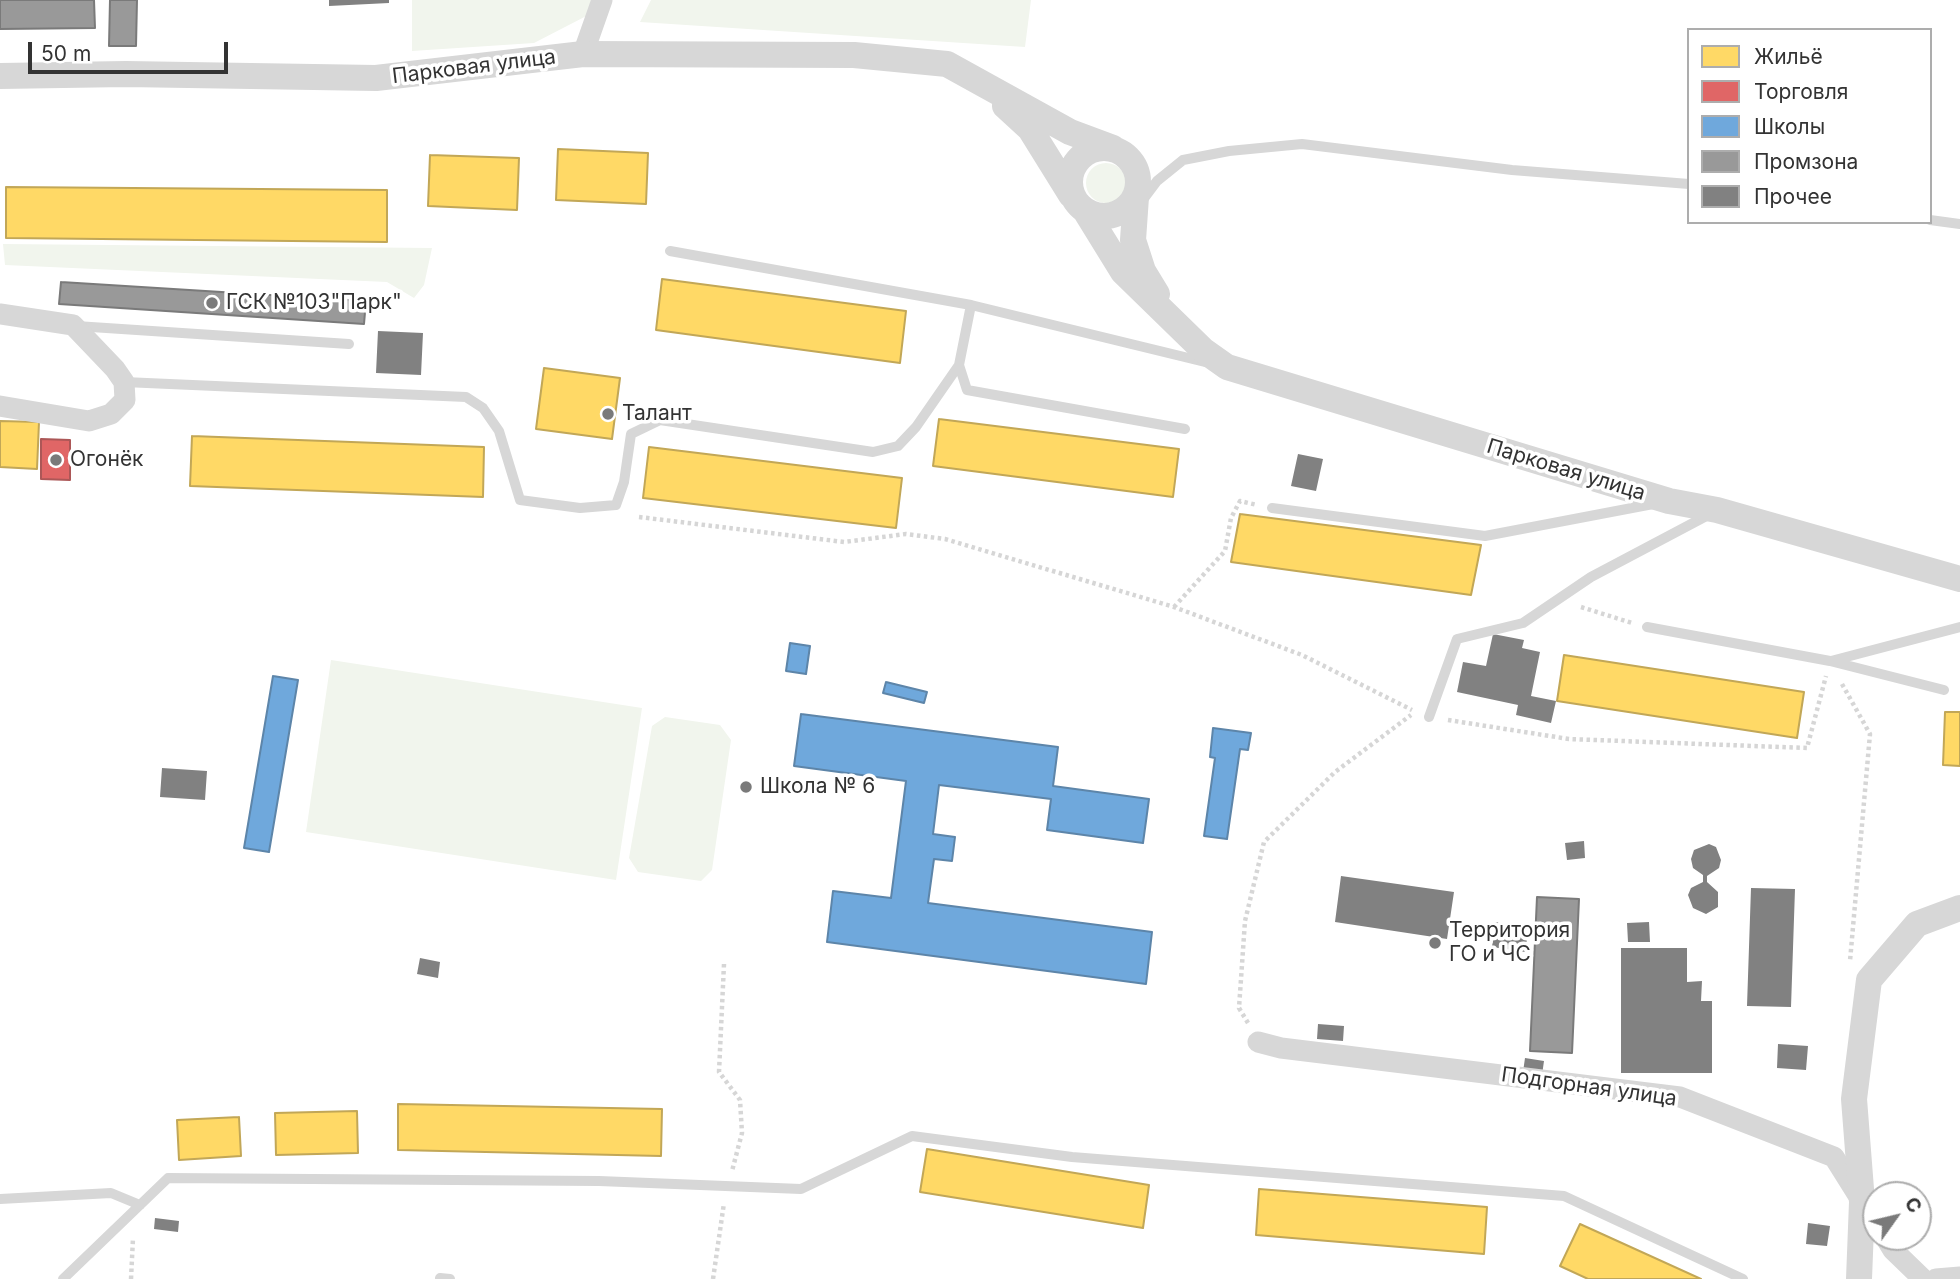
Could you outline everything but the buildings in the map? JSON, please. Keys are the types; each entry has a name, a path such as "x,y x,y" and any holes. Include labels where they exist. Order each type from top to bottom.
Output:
{"street":[{"path":"583,54 602,0"},
{"name":"Парковая улица","path":"0,76 126,74 376,78 583,54 855,55 947,64 1070,132 1113,148"},
{"name":"Парковая улица","path":"947,64 1014,112 1030,129 1122,272 1185,332 1227,367 1669,501 1717,510 1960,579"},
{"path":"1097,147 1113,148 1129,158 1137,171 1137,202 1106,217 1079,204 1069,181 1072,166 1082,154 1097,147"},
{"name":"Парковая улица","path":"1137,202 1133,240 1143,271 1185,332"},
{"path":"0,314 73,326 124,383 125,400 111,414 89,421 0,405"},
{"path":"1865,1181 1854,1099 1870,980 1917,924 1960,908"},
{"name":"Подгорная улица","path":"1258,1042 1281,1048 1680,1097 1834,1157 1862,1202"},
{"path":"1859,1279 1863,1251"},
{"path":"1894,1251 1923,1279"},
{"path":"1936,1279 1960,1277"}],"lane":[{"path":"1137,202 1183,160 1229,150 1302,145 1512,170 1687,184"},
{"path":"1932,220 1960,224"},
{"path":"670,251 971,305 1227,367"},
{"path":"124,383 466,397 483,408 499,430 520,500 580,508 616,505 624,482 631,434 660,420 873,452 898,446 916,427 959,365 971,305"},
{"path":"73,326 349,344"},
{"path":"959,365 967,390 1185,429"},
{"path":"1272,508 1485,536 1669,501"},
{"path":"1429,717 1457,639 1523,623 1591,577 1717,510"},
{"path":"1647,626 1830,661 1944,690"},
{"path":"1830,661 1960,627"},
{"path":"63,1279 168,1178 598,1181 801,1189 912,1136 1072,1157 1564,1195 1742,1279"},
{"path":"0,1199 111,1193 137,1208"}],"path":[{"path":"1174,607 1225,551 1231,518 1240,501 1272,508"},
{"path":"639,517 844,542 906,534 945,539 1174,607 1302,655 1429,717 1569,739 1807,748 1830,661"},
{"path":"1559,599 1626,621"},
{"path":"1830,661 1870,734 1858,847"},
{"path":"1258,1042 1239,1008 1245,921 1264,842 1335,772 1415,712"},
{"path":"713,1279 728,1186 742,1133 740,1100 719,1072 724,964"},
{"path":"131,1279 137,1208"}],"shaded area":[{"path":"412,0 602,0 596,11 534,43 412,51"},
{"path":"651,0 1031,0 1025,47 640,22"},
{"path":"1106,163 1114,164 1120,169 1125,175 1125,191 1120,197 1114,202 1106,203 1098,202 1092,197 1087,191 1086,183 1087,175 1092,169 1098,164"},
{"path":"3,244 432,248 424,285 414,298 387,282 5,265"},
{"path":"331,660 642,708 616,880 306,832"},
{"path":"665,717 720,725 731,740 712,870 701,881 638,872 629,858 652,726"}],"place":[{"name":"ГСК №103\"Парк\"","path":"212,303"},
{"name":"Талант","path":"608,414"},
{"name":"Огонёк","path":"56,460"},
{"name":"Школа № 6","path":"746,787"},
{"name":"Территория ГО и ЧС","path":"1435,943"}]}
